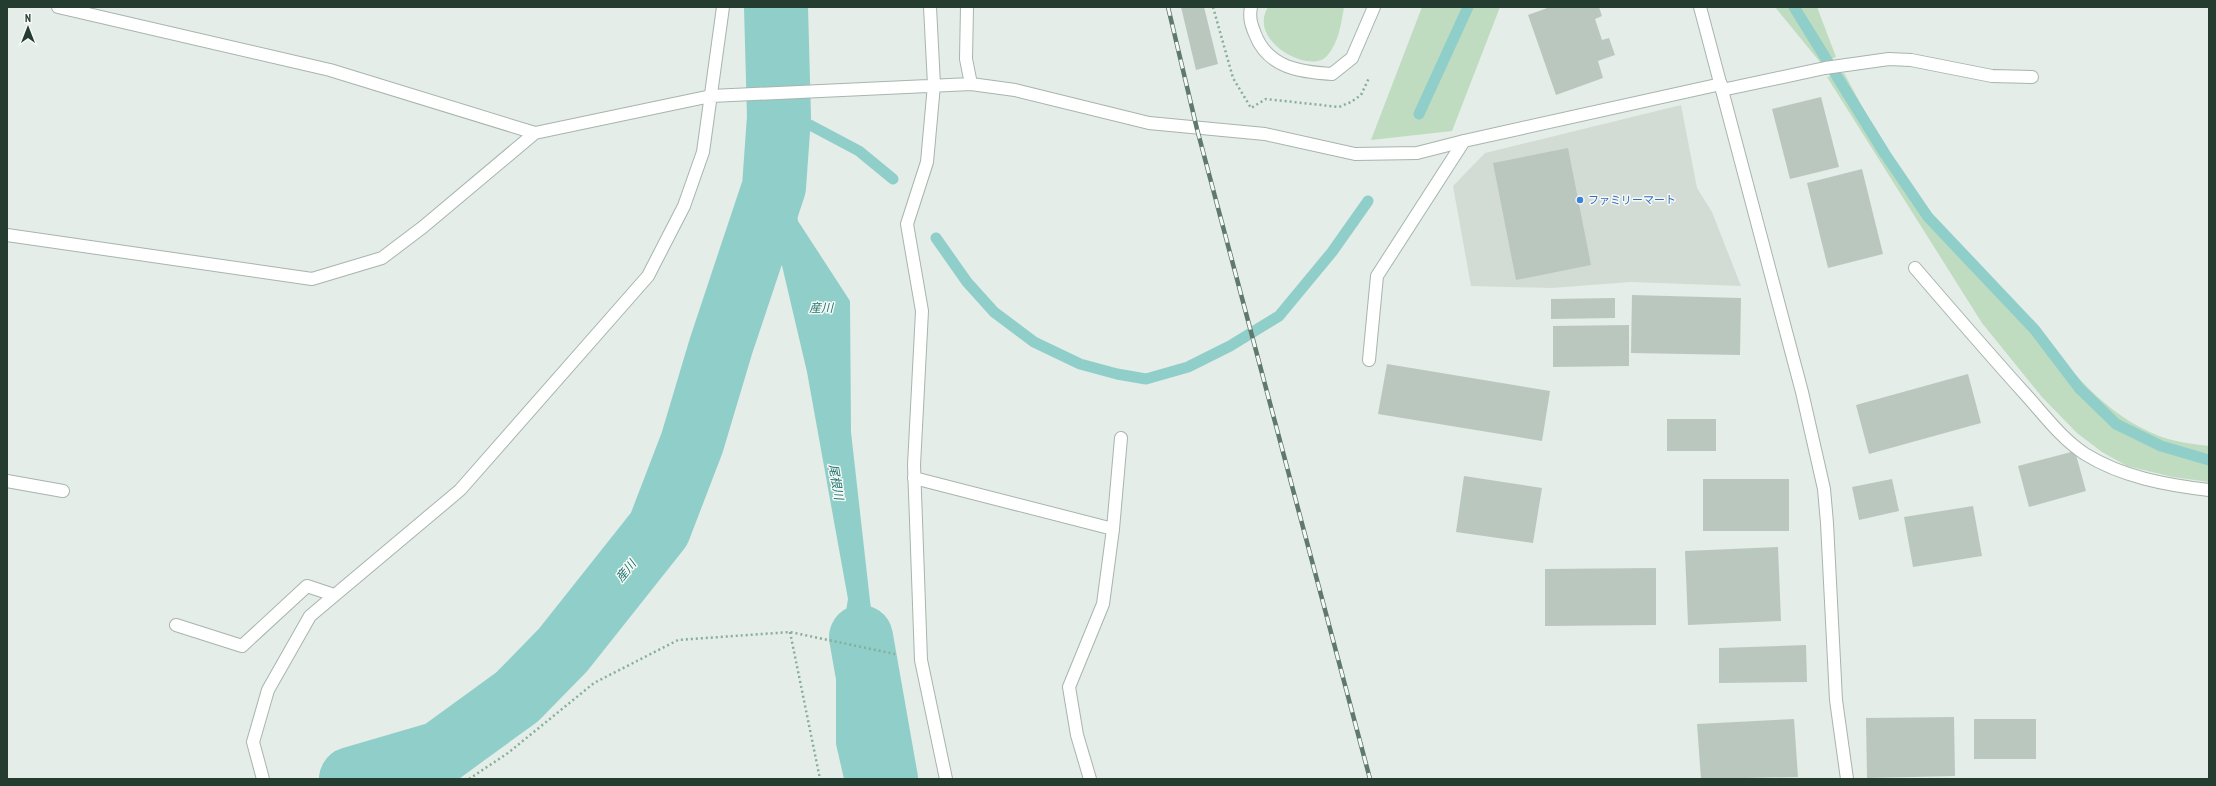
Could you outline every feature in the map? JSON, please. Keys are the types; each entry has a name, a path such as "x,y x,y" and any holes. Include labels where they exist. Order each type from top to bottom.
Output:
{"street":[{"path":"58,7 330,70 536,133"},
{"path":"263,779 253,742 268,690 310,616 460,490 648,276 684,206 703,152 723,7"},
{"path":"930,7 934,85 927,162 907,224 922,311 914,478 921,660 946,779"},
{"path":"967,7 966,59 971,84"},
{"path":"1251,7 1249,18 1260,45 1273,60 1305,72 1332,74 1352,58 1374,7"},
{"path":"1700,7 1802,392 1824,489 1836,700 1847,779"},
{"path":"7,235 312,279 382,258 423,227 536,133 711,96 971,84 1015,90 1149,123 1265,134 1355,154 1416,154 1464,141 1722,87 1826,68 1889,59 1911,60 1992,76 2032,77"},
{"path":"1369,360 1376,276 1464,141"},
{"path":"1915,268 1968,331 2052,424 2084,453 2108,466 2129,474 2174,486 2209,490"},
{"path":"1090,779 1077,735 1069,687 1103,604 1113,529 1121,438"},
{"path":"914,478 1113,529"},
{"path":"7,481 63,491"},
{"path":"176,625 242,646 307,586 334,595"}],"path":[{"path":"790,632 820,779"},
{"path":"470,779 508,753 594,683 678,640 790,632 921,660"}],"shaded area":[{"name":"ファミリーマート","path":"1681,105 1697,188 1712,212 1741,286 1631,282 1551,288 1471,286 1453,186 1485,153"}],"green space":[{"path":"1268,7 1344,7 1337,39 1331,51 1327,56 1319,61 1308,61 1295,58 1283,51 1273,42 1266,32 1264,20"},
{"path":"1422,7 1500,7 1452,131 1371,140"},
{"path":"1775,7 1817,7 1836,57 1820,62"},
{"path":"1844,73 1895,164 1930,215 1960,248 2002,289 2095,395 2136,425 2159,436 2190,444 2209,446 2209,482 2173,477 2127,466 2102,452 2077,433 2042,397 1982,323 1827,77"}],"water":[{"name":"産川","path":"766,7 788,7 794,62 786,146 798,221 850,301 851,432 870,601 883,690 868,768 872,779 844,779 836,744 836,671 848,599 807,372 772,223 769,203 771,127"}],"building":[{"path":"1181,7 1204,7 1218,64 1196,70"},
{"path":"1550,7 1599,7 1602,16 1595,19 1602,40 1609,38 1615,55 1598,61 1603,78 1556,95 1528,15"},
{"path":"1821,97 1839,167 1790,179 1772,109"},
{"path":"1568,148 1591,265 1516,280 1493,163"},
{"path":"1862,169 1883,254 1828,268 1807,183"},
{"path":"1632,295 1741,298 1740,355 1631,353"},
{"path":"1615,298 1615,318 1551,319 1551,299"},
{"path":"1629,325 1629,366 1553,367 1553,326"},
{"path":"1387,364 1550,391 1542,441 1378,414"},
{"path":"1968,374 1981,423 1869,454 1856,405"},
{"path":"1667,419 1716,419 1716,451 1667,451"},
{"path":"2075,451 2086,491 2029,507 2018,466"},
{"path":"1464,476 1542,488 1533,543 1456,532"},
{"path":"1703,479 1789,479 1789,531 1703,531"},
{"path":"1892,479 1899,511 1859,520 1852,487"},
{"path":"1973,506 1982,556 1913,567 1904,517"},
{"path":"1778,547 1781,621 1688,625 1685,551"},
{"path":"1656,568 1656,625 1545,626 1545,569"},
{"path":"1806,645 1807,682 1719,683 1719,648"},
{"path":"1954,717 1955,776 1867,778 1866,718"},
{"path":"1794,719 1798,777 1701,779 1697,724"},
{"path":"1974,719 2036,719 2036,759 1974,759"}],"waterway":[{"name":"産川","path":"351,779 440,753 517,697 563,650 659,529 692,443 721,346 774,187 779,117 776,7"},
{"path":"1419,114 1468,7"},
{"path":"1794,7 1885,154 1928,217 2035,330 2079,388 2116,424 2161,446 2209,460"},
{"path":"779,117 810,125 859,151 893,179"},
{"path":"936,238 967,282 994,312 1034,342 1080,364 1117,374 1146,379 1188,367 1230,346 1279,316 1332,252 1368,201"},
{"name":"尾根川","path":"861,637 886,779"}],"railway":[{"path":"1168,7 1197,129 1370,779"}],"place":[{"name":"ファミリーマート","path":"1580,200"}]}
